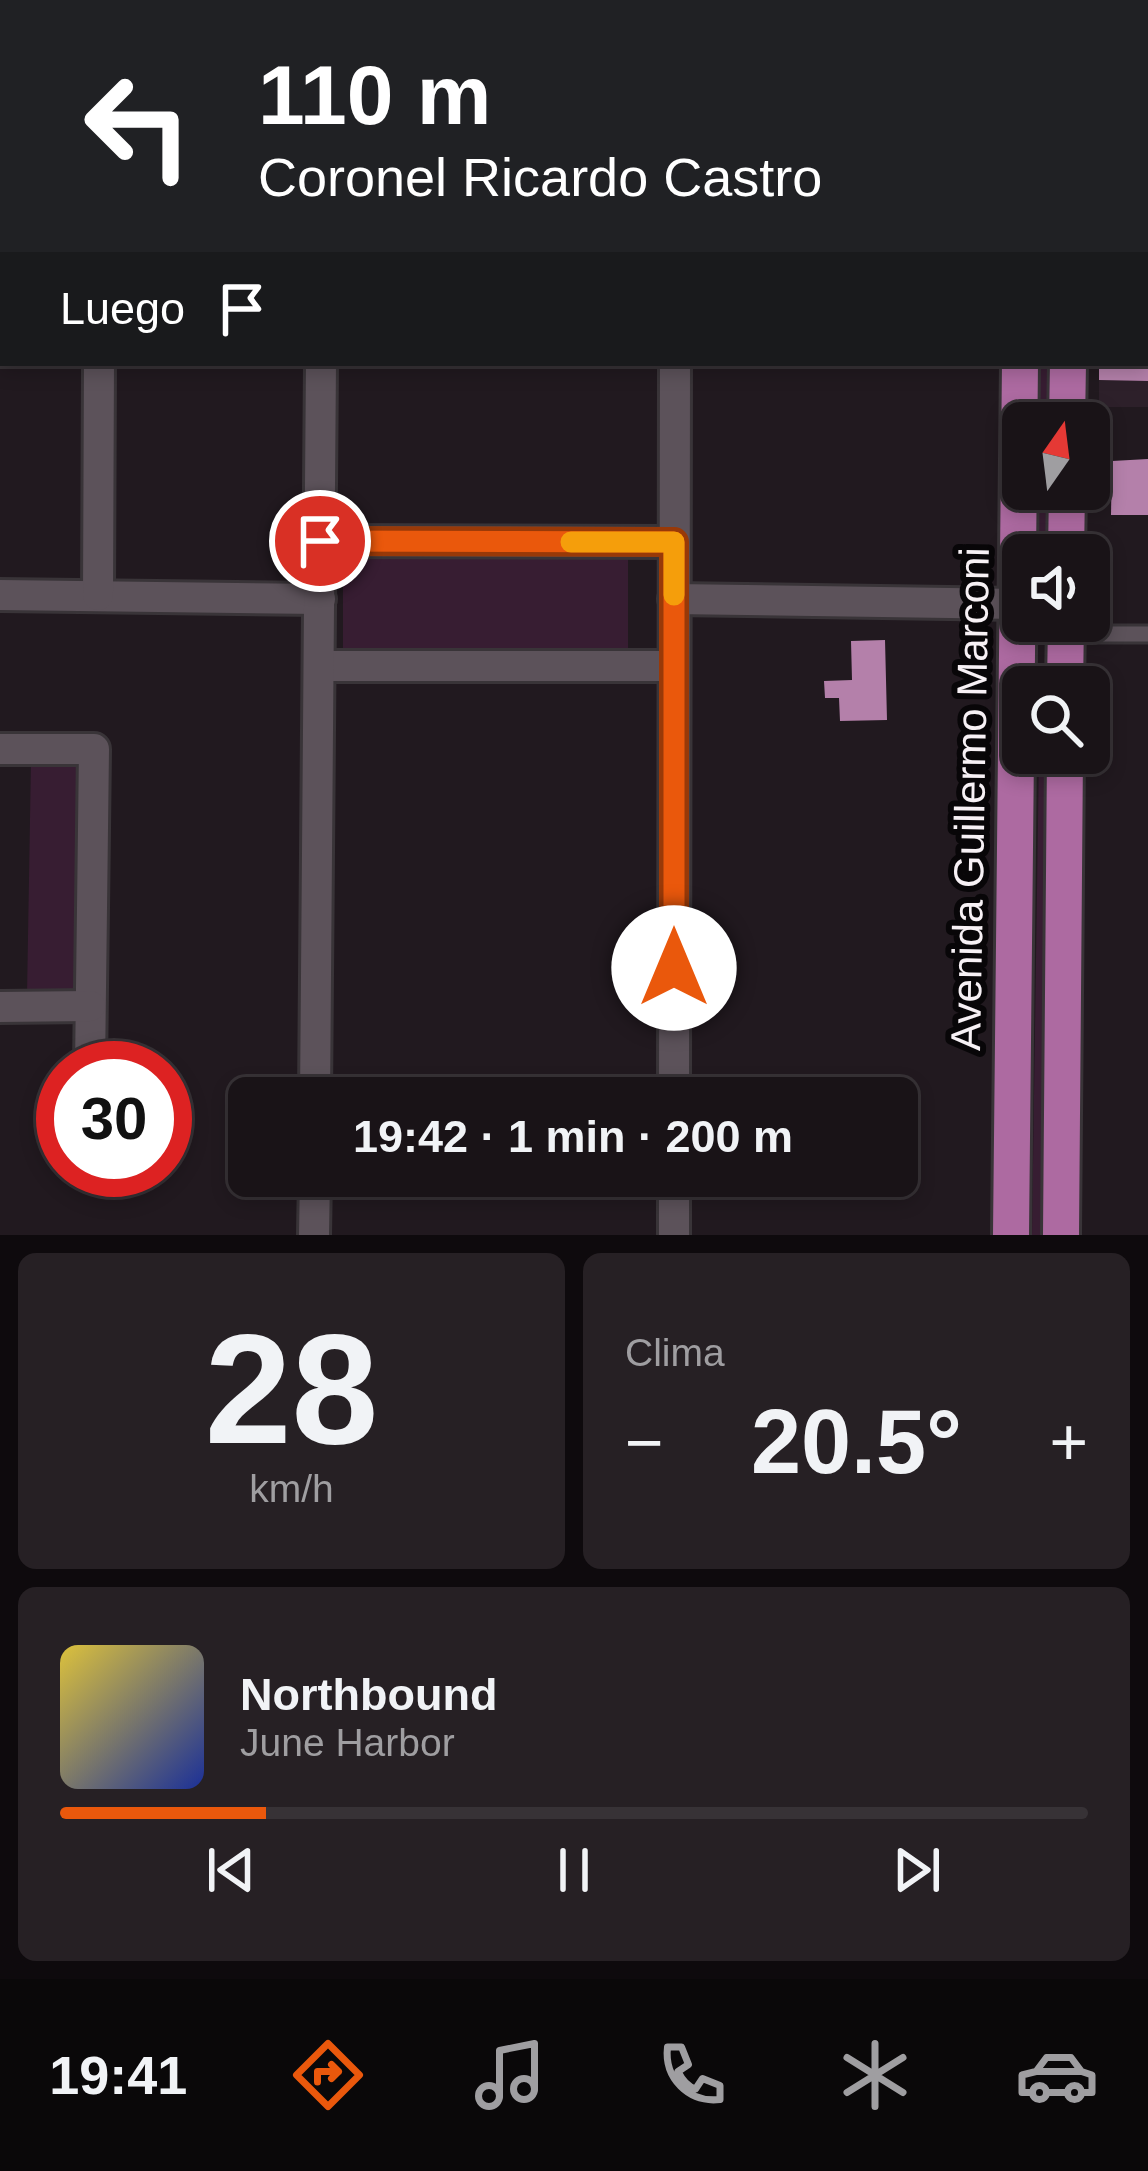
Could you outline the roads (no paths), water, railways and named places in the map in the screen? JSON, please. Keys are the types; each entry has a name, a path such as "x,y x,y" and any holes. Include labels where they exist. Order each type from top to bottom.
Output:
{"main road":[{"name":"Avenida Guillermo Marconi","path":"1020,366 1020,534"},
{"path":"1067,402 1068,366"},
{"name":"Avenida Guillermo Marconi","path":"1010,1235 1019,642"},
{"path":"1061,1235 1065,774"}],"street":[{"path":"98,595 99,366"},
{"path":"315,1077 321,366"},
{"path":"674,1077 675,366"},
{"path":"320,541 674,542"},
{"path":"0,595 320,599"},
{"path":"674,599 1002,604"},
{"path":"319,666 674,666"},
{"path":"0,749 94,749 90,1041"},
{"path":"0,1007 90,1006"},
{"path":"314,1235 315,1197"},
{"path":"674,1197 674,1235"}],"lane":[{"path":"1110,631 1148,634"}]}
